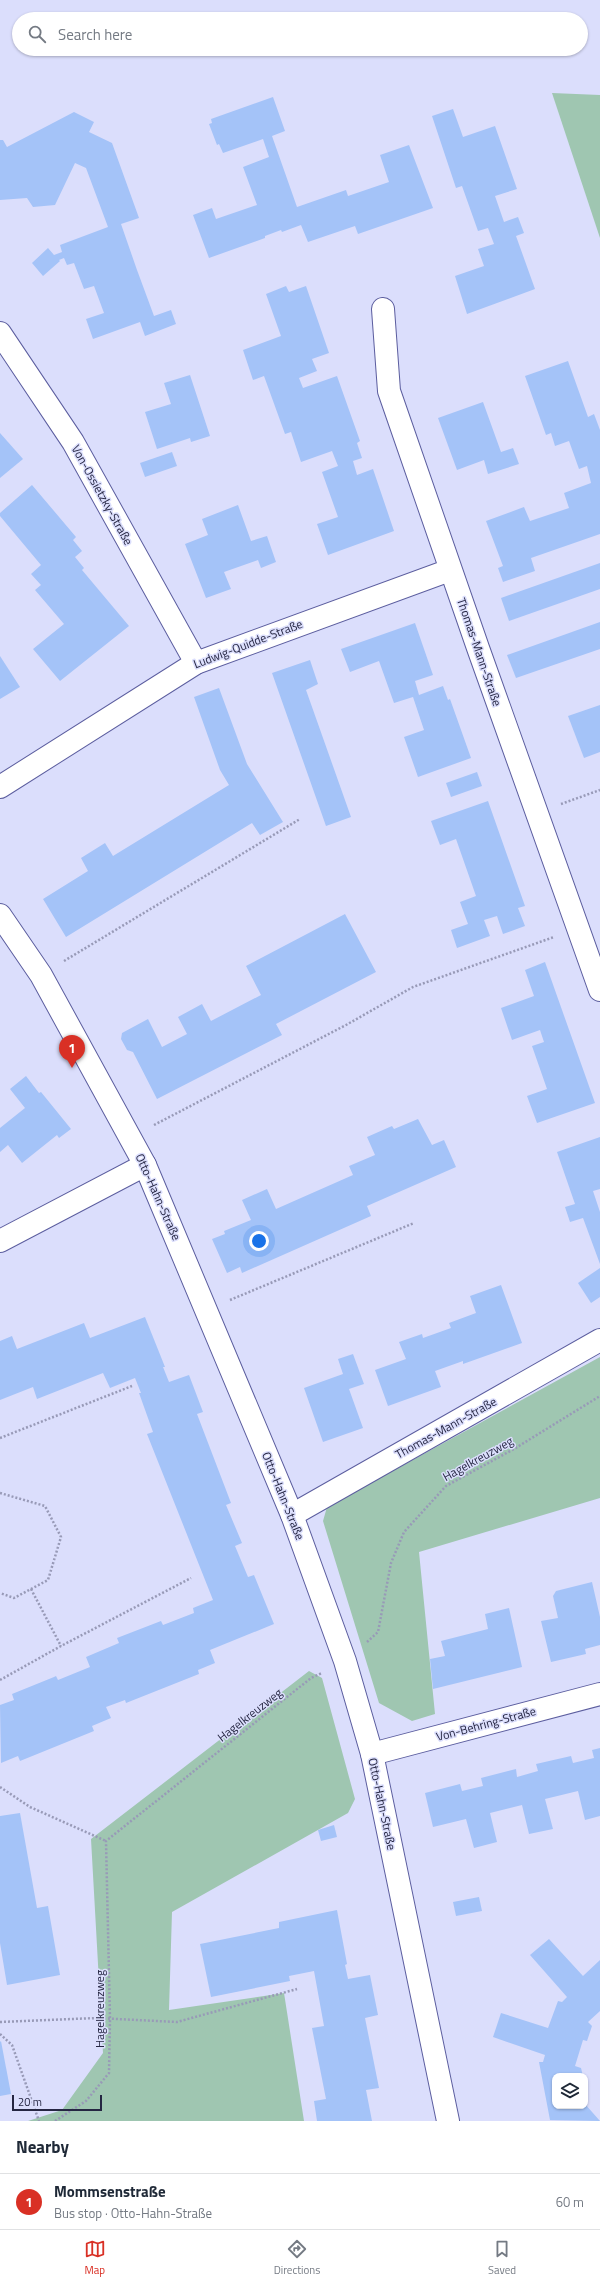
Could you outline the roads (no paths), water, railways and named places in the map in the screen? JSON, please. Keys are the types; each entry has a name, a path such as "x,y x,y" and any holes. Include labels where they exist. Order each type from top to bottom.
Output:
{"street":[{"name":"Thomas-Mann-Straße","path":"384,309 389,391 450,570 600,990"},
{"name":"Von-Ossietzky-Straße","path":"0,333 73,442 196,663"},
{"name":"Ludwig-Quidde-Straße","path":"0,787 196,663 450,570"},
{"name":"Otto-Hahn-Straße","path":"0,915 41,975 145,1165 208,1310 292,1514 345,1661 372,1754 448,2121"},
{"path":"0,1241 145,1165"},
{"name":"Thomas-Mann-Straße","path":"292,1514 600,1340"},
{"name":"Von-Behring-Straße","path":"372,1754 600,1694"}],"place":[{"name":"Mommsenstraße","path":"72,1068"}]}
